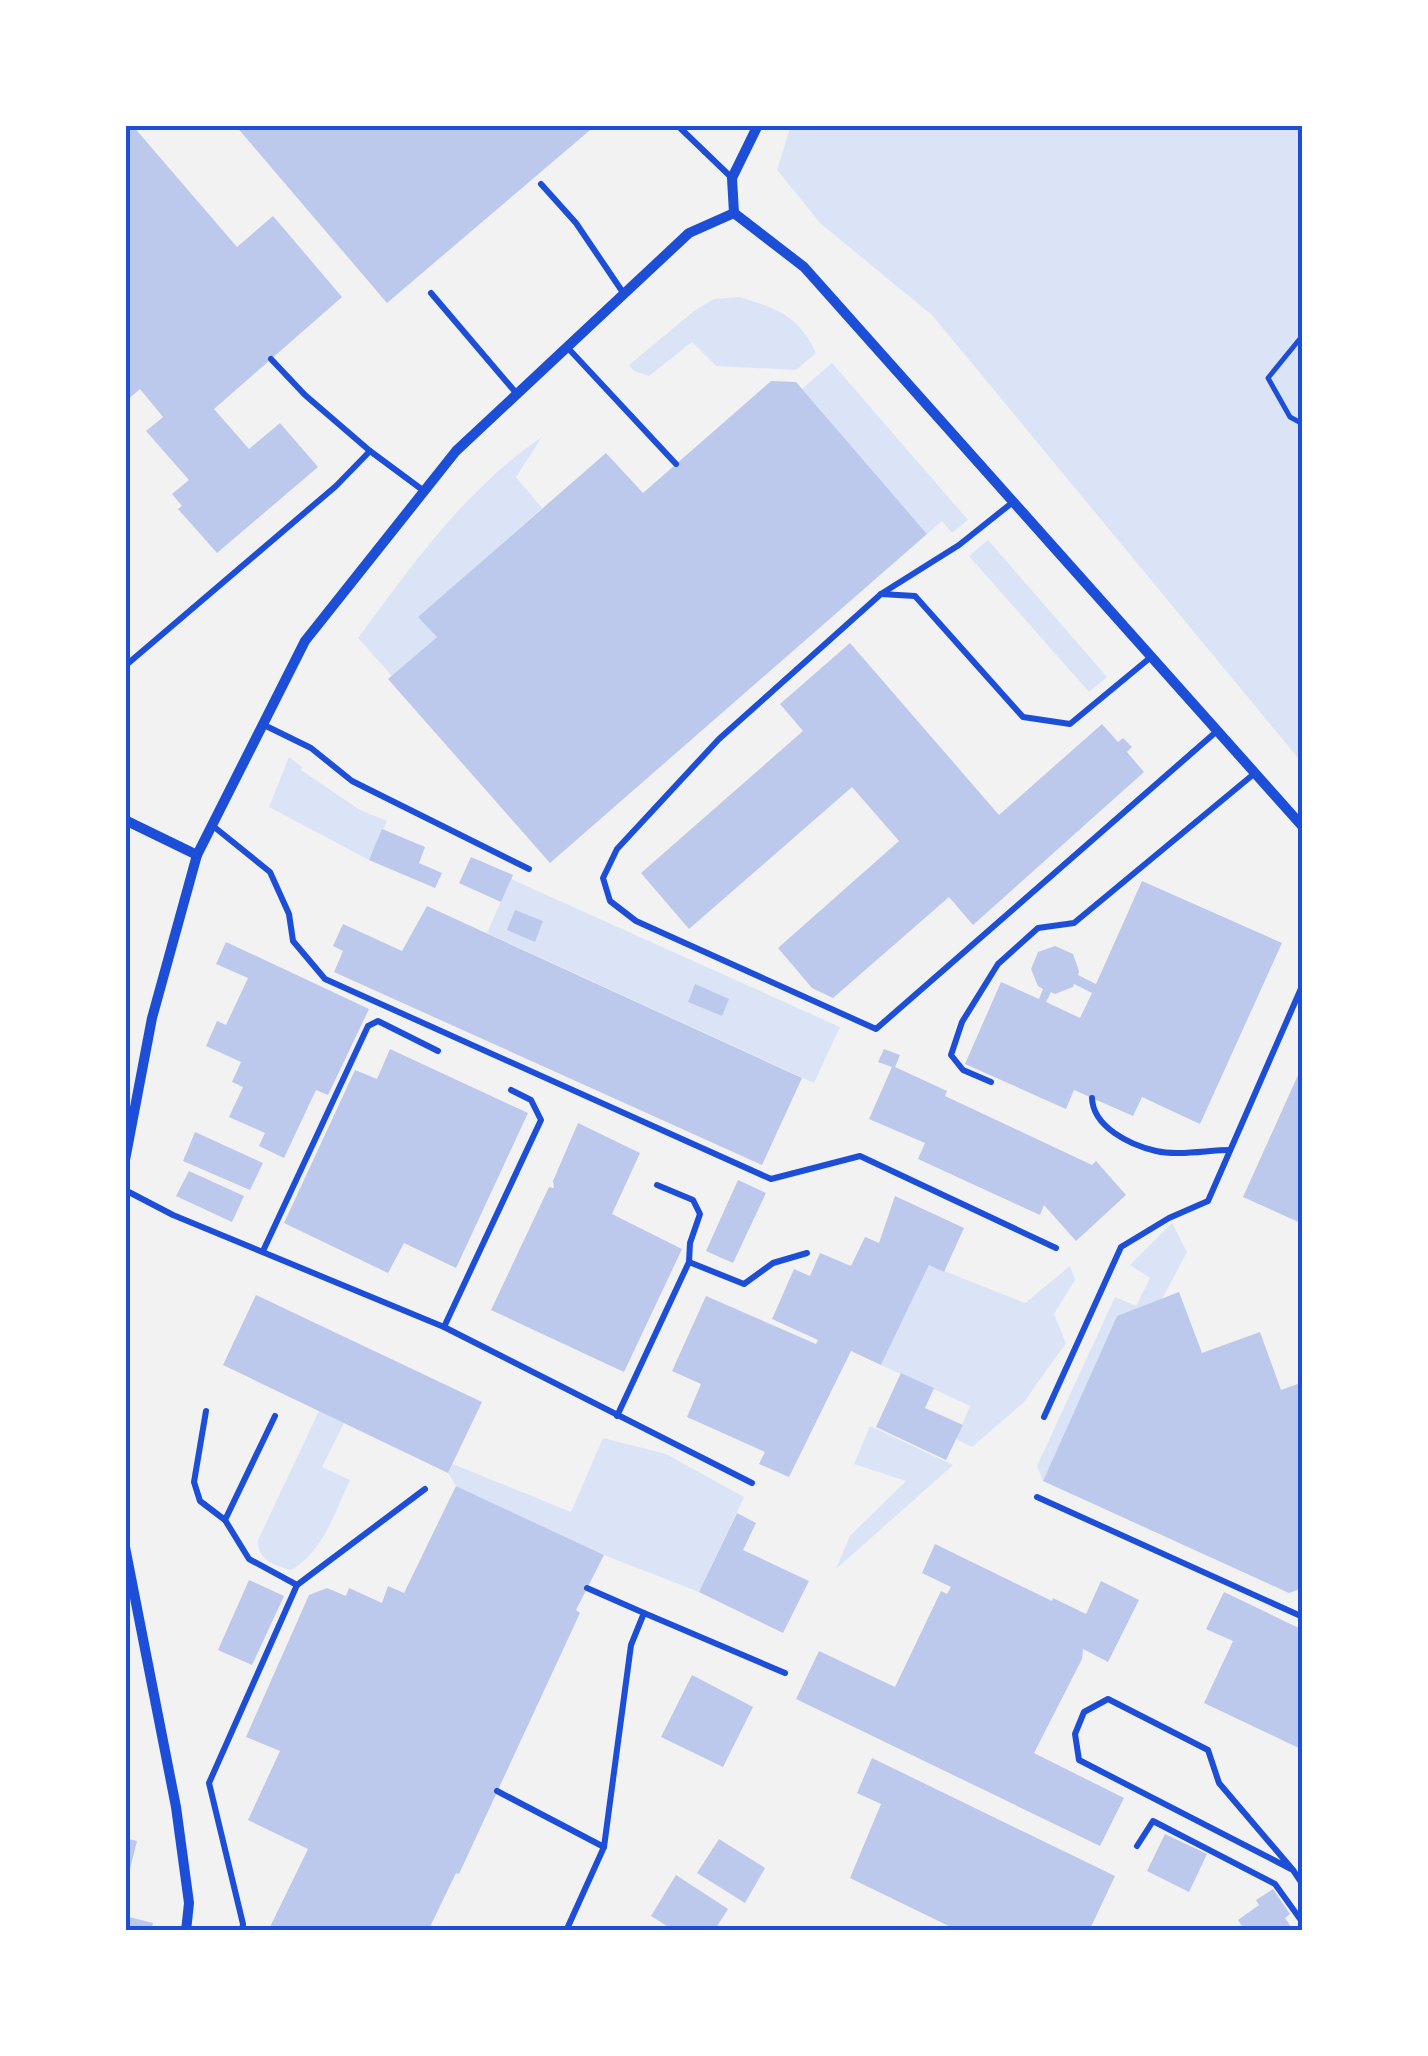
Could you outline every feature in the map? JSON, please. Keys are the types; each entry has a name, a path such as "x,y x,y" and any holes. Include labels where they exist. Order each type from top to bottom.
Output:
{"street":[{"path":"758,125 732,178 734,213 804,268 1303,827"},
{"path":"125,1160 152,1018 197,855 305,641 456,451 690,234 734,213"},
{"path":"125,820 197,855"},
{"path":"125,1547 176,1807 189,1904 186,1931"}],"lane":[{"path":"677,125 732,178"},
{"path":"541,184 576,223 624,294"},
{"path":"431,293 517,394"},
{"path":"567,347 676,464"},
{"path":"272,359 305,395 424,491"},
{"path":"125,666 336,486 370,451"},
{"path":"1013,502 959,545 881,594 719,739 616,849 603,878 610,901 636,921 876,1029 1216,730"},
{"path":"881,594 915,596 1023,717 1070,724 1151,657"},
{"path":"263,724 311,748 352,781 529,869"},
{"path":"991,1082 963,1070 951,1056 962,1022 998,964 1038,928 1074,923 1255,773"},
{"path":"212,825 270,872 289,914 294,941 325,979 771,1179 860,1156 1056,1248"},
{"path":"1044,1418 1121,1247 1169,1218 1210,1205 1303,984"},
{"path":"263,1251 368,1026 378,1021 438,1051"},
{"path":"444,1326 541,1120 531,1100 511,1090"},
{"path":"1092,1098 1092,1108 1105,1128 1158,1151 1230,1150"},
{"path":"616,1416 688,1262 700,1214 693,1200 658,1185"},
{"path":"125,1190 444,1326 752,1483"},
{"path":"688,1262 744,1284 773,1263 807,1253"},
{"path":"206,1411 194,1482 200,1501 226,1520 249,1560 297,1585"},
{"path":"226,1520 275,1416"},
{"path":"242,1931 209,1783 297,1585 425,1489"},
{"path":"1037,1497 1303,1617"},
{"path":"587,1588 785,1673"},
{"path":"566,1931 604,1846 631,1645 644,1613"},
{"path":"1293,1870 1079,1760 1075,1734 1084,1712 1108,1699 1208,1750 1219,1783 1293,1870 1303,1885"},
{"path":"497,1792 604,1846"},
{"path":"1137,1846 1152,1821 1275,1884 1303,1923"}],"path":[{"path":"1303,336 1268,378 1290,417 1303,424"}],"shaded area":[{"path":"791,125 1303,125 1303,764 932,315 821,224 777,170"},
{"path":"739,297 785,315 802,330 816,353 796,370 716,366 692,342 649,376 629,365 694,311 714,299"},
{"path":"832,363 968,520 952,533 942,521 927,534 802,389"},
{"path":"542,437 516,477 542,508 419,617 437,637 392,676 358,638 465,504 514,457"},
{"path":"988,540 1107,677 1089,692 969,556"},
{"path":"289,757 301,770 360,810 387,821 369,860 269,807"},
{"path":"511,879 840,1027 814,1083 487,933"},
{"path":"1172,1223 1187,1252 1162,1299 1117,1316 1043,1481 1037,1466 1115,1297 1136,1306 1150,1278 1130,1265"},
{"path":"929,1265 1025,1303 1070,1266 1075,1280 1054,1314 1066,1343 1024,1402 972,1447 956,1439 970,1406 881,1365"},
{"path":"319,1411 344,1423 322,1467 350,1480 320,1542 291,1570 264,1557 258,1540"},
{"path":"870,1426 953,1465 836,1569 850,1536 906,1481 854,1464"},
{"path":"603,1438 666,1454 744,1497 699,1592 604,1555 456,1486 448,1473 453,1464 571,1512"}],"building":[{"path":"125,125 132,125 237,247 273,216 342,297 214,409 249,449 280,423 318,467 217,553 178,509 182,506 172,494 189,480 146,431 163,417 140,389 125,402"},
{"path":"235,125 596,125 387,303"},
{"path":"771,381 796,382 927,534 550,863 388,679 437,637 418,617 606,453 643,493"},
{"path":"850,643 999,815 1102,724 1118,742 1123,738 1132,747 1127,752 1144,772 973,925 949,897 833,998 812,988 778,948 899,841 852,787 689,929 641,873 803,731 780,704"},
{"path":"382,829 425,847 419,863 442,873 435,888 369,860"},
{"path":"471,857 513,875 501,902 459,883"},
{"path":"1142,881 1282,943 1200,1124 1142,1097 1133,1116 1074,1090 1066,1109 965,1064 1001,982 1039,999 1043,989 1031,969 1038,952 1055,946 1073,954 1078,975 1096,984","holes":["1074,984 1092,993 1080,1018 1046,1002 1051,992 1055,994"]},
{"path":"427,906 802,1078 762,1165 334,972 343,951 333,946 343,924 402,951"},
{"path":"515,910 543,921 535,942 507,930"},
{"path":"226,942 369,1009 328,1095 316,1090 284,1158 259,1146 265,1133 229,1117 243,1087 232,1082 241,1062 206,1046 217,1021 226,1025 248,978 216,964"},
{"path":"695,984 729,999 722,1016 688,1002"},
{"path":"390,1049 528,1113 456,1268 404,1243 388,1273 284,1223 355,1070 377,1079"},
{"path":"884,1049 900,1055 895,1067 947,1091 945,1096 1092,1165 1096,1161 1126,1195 1076,1241 1044,1205 1040,1215 918,1159 925,1143 869,1119 892,1067 878,1062"},
{"path":"1303,1064 1303,1224 1243,1197"},
{"path":"578,1123 640,1153 612,1214 682,1249 624,1372 491,1310 549,1187 554,1188 553,1181"},
{"path":"195,1132 263,1163 250,1190 183,1161"},
{"path":"189,1171 244,1196 232,1222 176,1196"},
{"path":"738,1180 766,1193 733,1263 706,1251"},
{"path":"895,1196 964,1228 944,1272 929,1265 881,1365 851,1351 789,1477 759,1464 765,1452 687,1417 701,1384 672,1371 706,1296 816,1344 818,1340 772,1319 794,1269 810,1276 820,1253 851,1266 865,1237 879,1243"},
{"path":"1179,1292 1202,1353 1260,1332 1281,1390 1303,1382 1303,1588 1289,1593 1043,1481 1117,1316"},
{"path":"256,1295 482,1402 448,1473 223,1365"},
{"path":"901,1373 934,1388 925,1408 963,1425 946,1460 876,1427"},
{"path":"456,1486 604,1555 576,1610 580,1613 459,1874 456,1873 428,1931 268,1931 308,1849 248,1820 280,1751 246,1737 309,1595 327,1588 346,1596 349,1588 382,1603 388,1586 404,1593"},
{"path":"737,1513 756,1523 743,1550 809,1581 783,1633 699,1592"},
{"path":"935,1544 1086,1614 1101,1581 1139,1600 1108,1662 1083,1649 1082,1659 1034,1753 1124,1798 1100,1846 796,1699 819,1651 895,1687 941,1591 947,1594 951,1587 922,1573"},
{"path":"249,1580 284,1596 252,1665 218,1650"},
{"path":"1224,1592 1303,1630 1303,1750 1204,1703 1233,1641 1206,1629"},
{"path":"692,1675 753,1707 723,1767 661,1737"},
{"path":"872,1758 1115,1876 1089,1931 959,1931 850,1878 881,1804 857,1793"},
{"path":"1165,1834 1207,1854 1189,1892 1147,1871"},
{"path":"125,1838 137,1841 126,1885 125,1885"},
{"path":"719,1839 765,1868 745,1903 697,1873"},
{"path":"676,1875 728,1909 714,1931 675,1931 651,1916"},
{"path":"1273,1889 1290,1914 1285,1918 1294,1931 1245,1931 1238,1920 1259,1905 1256,1900"},
{"path":"125,1916 153,1923 151,1931 125,1931"}]}
